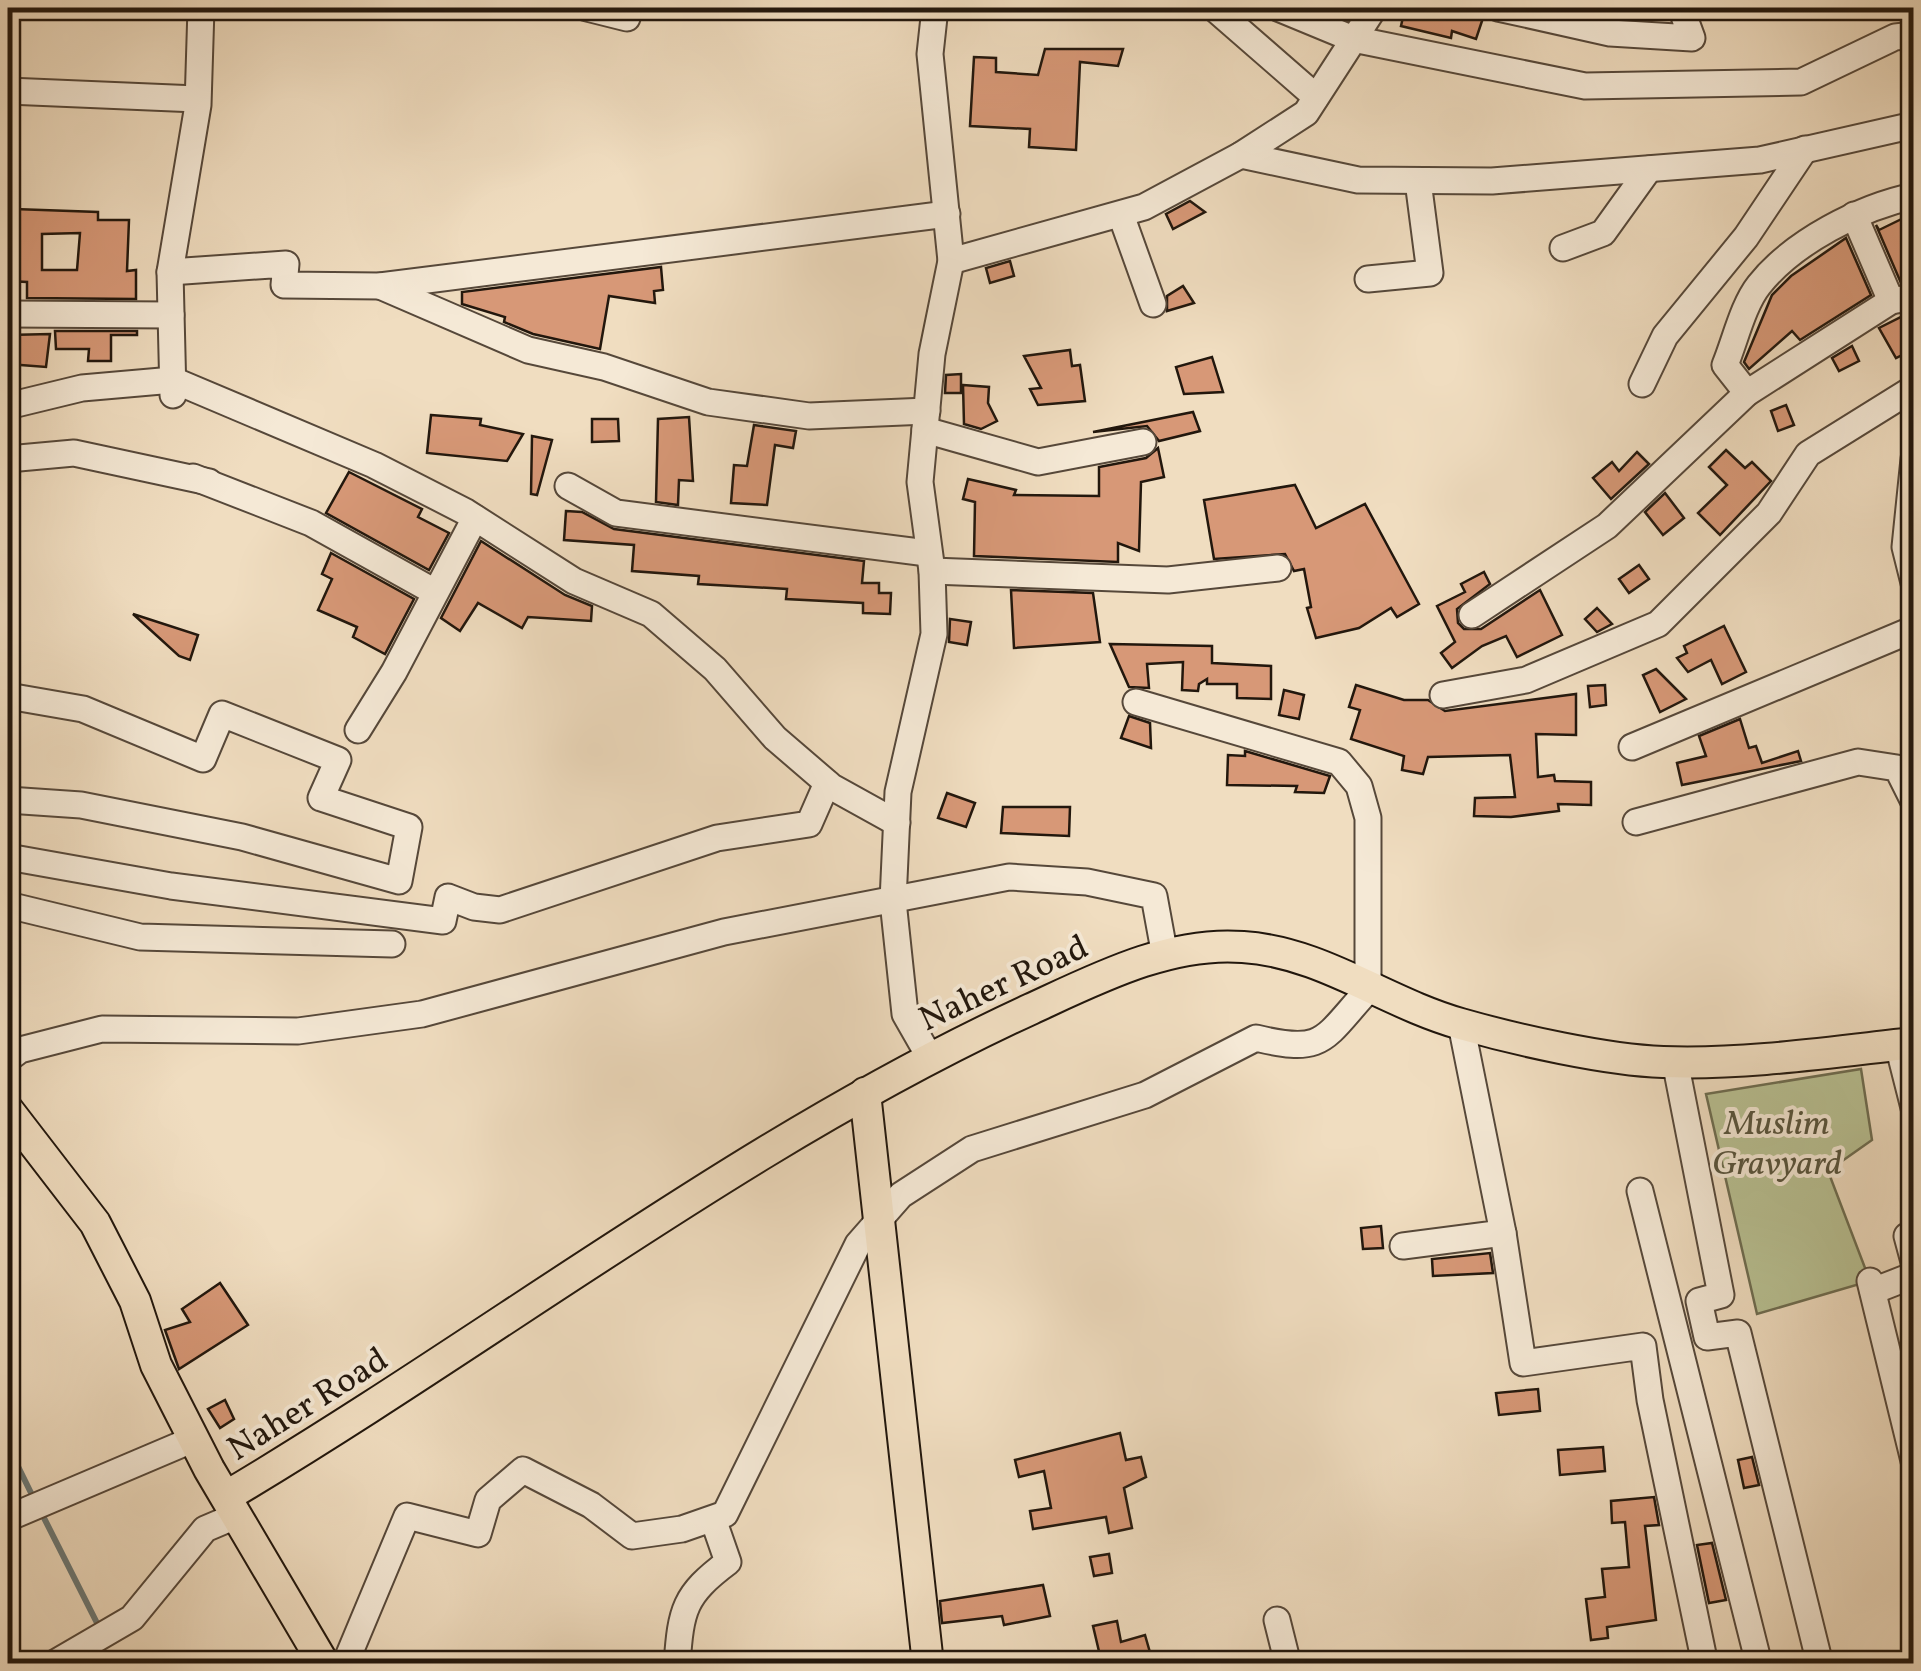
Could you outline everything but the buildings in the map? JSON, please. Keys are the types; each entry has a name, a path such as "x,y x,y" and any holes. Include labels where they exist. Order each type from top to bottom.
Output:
{"main road":[{"name":"Naher Road","path":"232,1506 865,1093 929,1056 1111,973 1165,956 1240,946 1305,956 1368,990 1461,1024 1591,1051 1675,1061 1906,1044"},
{"path":"865,1093 928,1664"},
{"path":"8,1110 95,1223 135,1301 156,1365 324,1664"}],"street":[{"path":"173,388 170,272 197,99 201,8"},
{"path":"587,8 627,18"},
{"path":"929,1056 905,1014 893,901 898,792 934,634 920,482 932,354 951,261 930,54 935,8"},
{"path":"1214,8 1316,97"},
{"path":"1278,8 1353,39 1585,86 1802,82 1895,37 1914,35"},
{"path":"951,261 1121,215 1241,155 1306,112 1374,8"},
{"path":"1498,8 1610,33 1692,38 1681,8"},
{"path":"8,91 197,99"},
{"path":"1241,155 1358,180 1492,182 1760,160 1914,125"},
{"path":"1642,384 1664,336 1746,237 1805,149"},
{"path":"1562,248 1603,233 1649,169"},
{"path":"1368,279 1430,273 1418,181"},
{"path":"1747,393 1725,365 1758,286 1831,225 1914,196"},
{"path":"170,272 286,264 284,285 380,286 946,214"},
{"path":"1121,215 1153,304"},
{"path":"1472,615 1608,526 1747,393 1902,299 1854,215"},
{"path":"380,286 528,350 604,368 708,402 809,416 926,420 1038,462 1144,442"},
{"path":"8,314 171,315"},
{"path":"8,406 82,388 173,388 358,458 475,518 574,581 650,614 715,669 775,738 827,783 897,823"},
{"path":"1443,695 1526,680 1658,624 1769,513 1808,454 1914,388"},
{"path":"8,459 74,453 201,479 311,523 433,591"},
{"path":"1913,578 1904,547 1914,459"},
{"path":"568,486 616,514 929,562 1168,580 1278,568"},
{"path":"358,730 411,643 433,591 475,518"},
{"path":"1632,748 1914,629"},
{"path":"8,696 83,709 204,758 222,714 338,760 321,798 409,827 399,881 242,837 81,806 8,800"},
{"path":"345,1664 407,1516 478,1534 488,1500 523,1470 591,1505 632,1536 682,1529 725,1514 858,1244 901,1195 972,1149 1144,1095 1256,1038 1300,1049 1324,1038 1368,990 1368,818 1359,786 1339,762 1136,702"},
{"path":"1636,822 1858,762 1897,768 1914,802"},
{"path":"8,856 171,886 443,921 448,897 474,907 500,910 717,838 809,824 827,783"},
{"path":"8,1059 20,1050 102,1029 298,1031 422,1014 724,932 1009,877 1086,882 1154,896 1165,956"},
{"path":"8,905 140,938 392,944"},
{"path":"1461,1024 1503,1233 1523,1363 1643,1346 1650,1400 1705,1664"},
{"path":"1906,1044 1914,1108"},
{"path":"1675,1061 1721,1295 1699,1301 1703,1319 1708,1337 1738,1333 1820,1664"},
{"path":"1640,1191 1758,1664"},
{"path":"1403,1246 1503,1233"},
{"path":"1914,1234 1907,1236 1914,1262"},
{"path":"1914,1275 1872,1286 1914,1461"},
{"path":"8,1518 194,1438"},
{"path":"54,1664 132,1618 205,1529 232,1506"},
{"path":"677,1664 680,1624 695,1587 728,1562 713,1519"},
{"path":"1277,1620 1288,1664"}],"green space":[{"name":"Muslim Gravyard","path":"1861,1069 1872,1140 1828,1171 1870,1281 1757,1314 1706,1094"}],"waterway":[{"path":"8,1446 34,1499"},
{"path":"40,1510 98,1625"}]}
